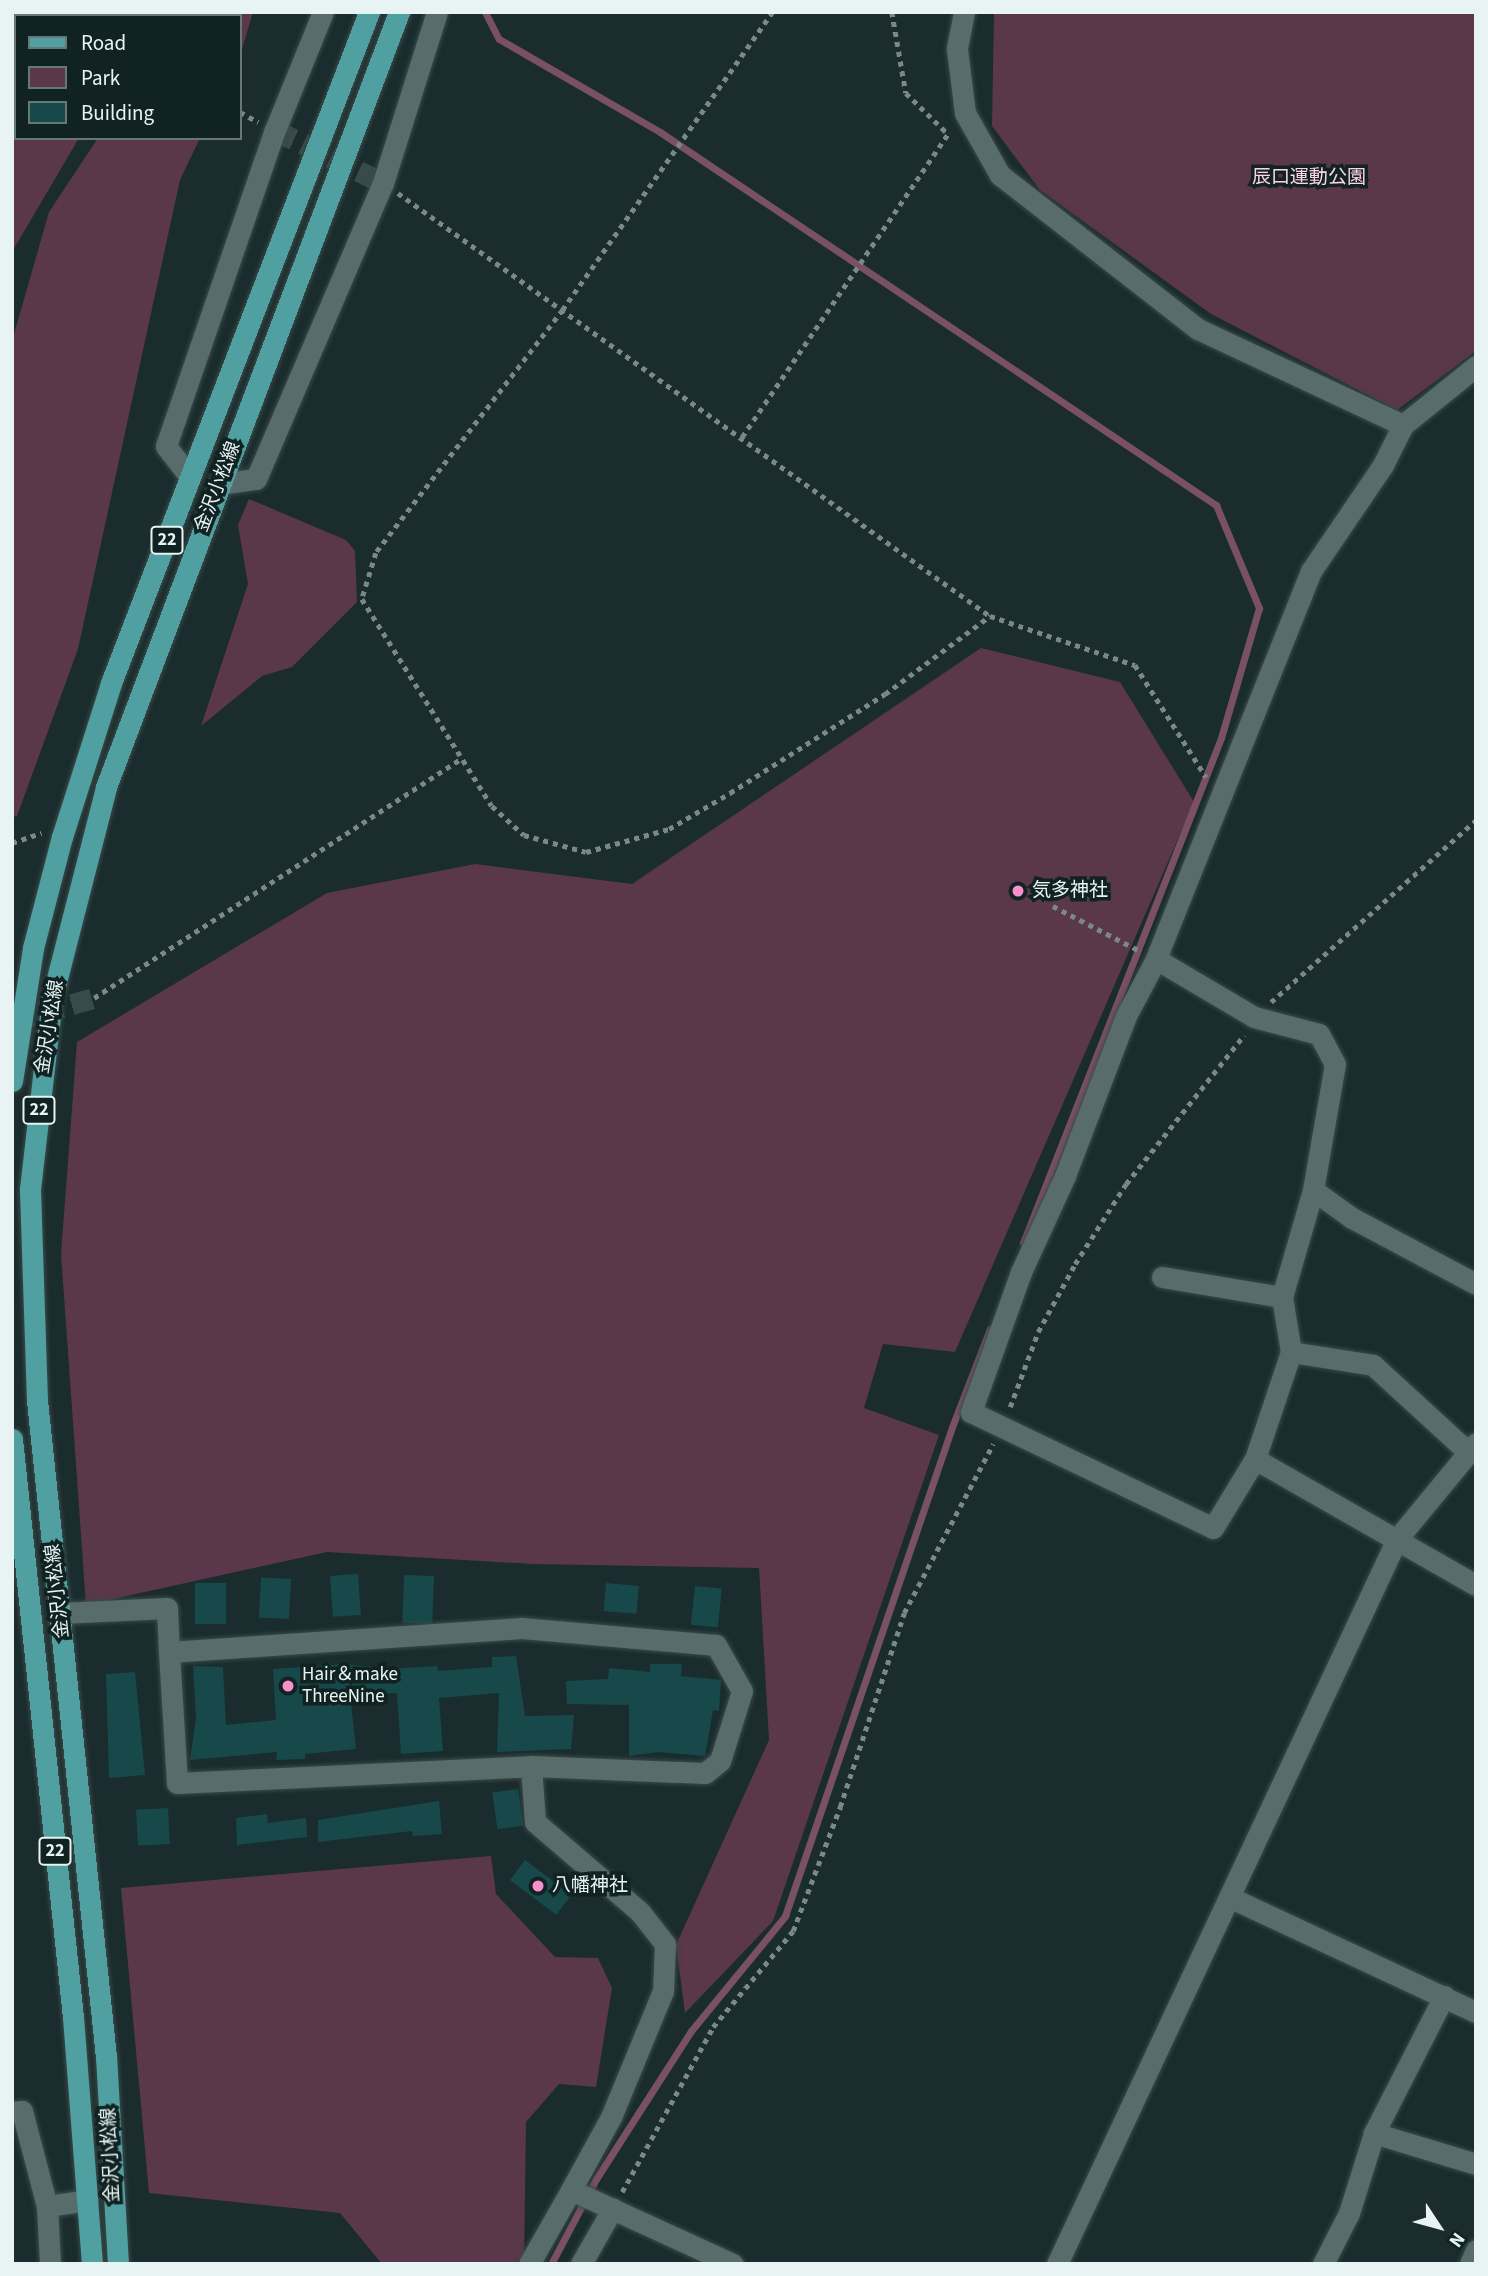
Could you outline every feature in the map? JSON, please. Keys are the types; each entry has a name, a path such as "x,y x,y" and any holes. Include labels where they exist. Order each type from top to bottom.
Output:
{"main road":[{"name":"金沢小松線","path":"12,1081 33,948 62,837 111,683 369,12"},
{"name":"金沢小松線","path":"118,2264 106,2057 37,1401 30,1189 52,998 106,787 399,12"},
{"name":"金沢小松線","path":"12,1439 40,1679 92,2264"}],"street":[{"path":"191,477 166,446 275,130 323,12"},
{"path":"219,484 256,479 383,183 437,12"},
{"path":"964,12 957,49 965,113 1000,175 1198,329 1403,425"},
{"path":"1156,959 1254,1017 1318,1034 1335,1064 1313,1190 1282,1297 1292,1352 1255,1459 1213,1528 971,1412 1021,1272 1065,1176 1126,1016 1156,959 1311,571 1382,465 1403,425 1476,366"},
{"path":"1313,1190 1352,1218 1476,1284"},
{"path":"1162,1277 1282,1297"},
{"path":"1057,2264 1231,1898 1396,1539 1472,1448 1373,1365 1292,1352"},
{"path":"1255,1459 1476,1585"},
{"path":"60,1614 167,1608 169,1651 177,1783 531,1766 705,1773 720,1761 742,1691 716,1646 522,1628 169,1651"},
{"path":"531,1766 535,1822 640,1912 665,1944 663,1992 633,2054 611,2117 589,2198 581,2264"},
{"path":"1231,1898 1476,2012"},
{"path":"1323,2264 1349,2213 1374,2133 1444,1996"},
{"path":"12,2112 22,2111 47,2206 50,2264"},
{"path":"1374,2133 1476,2164"},
{"path":"529,2264 589,2198"},
{"path":"589,2198 733,2264"},
{"path":"47,2206 88,2200"},
{"path":"1470,2264 1476,2250"}],"path":[{"path":"773,12 563,310 376,552 362,599 492,806 524,835 586,852 622,845 669,829 809,745 990,616"},
{"path":"892,12 906,93 958,143"},
{"path":"742,437 948,134"},
{"path":"383,183 990,616 1135,664 1219,798"},
{"path":"94,998 461,759"},
{"path":"589,2198 713,2026 793,1931 840,1807 904,1613 1002,1428 1038,1332 1075,1264 1126,1184 1233,1054 1254,1017 1476,820"},
{"path":"12,843 41,833"},
{"path":"1054,906 1156,959"}],"green space":[{"path":"12,12 78,14 14,14 14,140 78,140 12,252"},
{"path":"167,12 253,12 242,49 242,14"},
{"name":"辰口運動公園","path":"994,12 1476,12 1476,351 1397,410 1211,314 1040,190 992,126"},
{"path":"97,140 199,140 180,180 78,649 17,816 12,817 12,341 49,212"},
{"path":"249,499 346,540 355,551 357,602 292,667 262,676 201,726 248,584 238,525"},
{"path":"981,648 1120,682 1194,802 955,1352 883,1344 864,1408 939,1435 773,1921 685,2013 676,1945 769,1740 759,1568 533,1564 327,1552 86,1605 61,1254 77,1042 327,893 475,864 632,884"},
{"path":"491,1856 496,1894 555,1957 598,1958 612,1988 596,2087 559,2084 526,2122 524,2264 382,2264 340,2213 149,2193 121,1888"}],"building":[{"path":"358,1574 361,1615 333,1617 330,1576"},
{"path":"404,1575 434,1576 432,1624 402,1623"},
{"path":"261,1577 291,1579 289,1619 259,1617"},
{"path":"195,1583 226,1583 226,1624 195,1624"},
{"path":"606,1583 639,1586 636,1614 604,1611"},
{"path":"695,1586 722,1589 718,1628 691,1625"},
{"path":"516,1656 525,1716 574,1715 571,1749 497,1752 499,1693 439,1698 443,1751 401,1754 397,1693 350,1695 356,1749 305,1754 305,1759 276,1760 277,1752 190,1760 196,1718 193,1666 223,1667 226,1725 276,1720 273,1669 346,1664 390,1669 437,1666 438,1671 492,1667 492,1657"},
{"path":"650,1664 682,1664 681,1676 721,1680 719,1711 713,1710 705,1756 658,1752 629,1756 629,1705 567,1704 566,1681 608,1679 609,1668 650,1672"},
{"path":"135,1672 145,1775 109,1778 106,1674"},
{"path":"518,1789 523,1826 497,1829 492,1793"},
{"path":"439,1801 442,1834 413,1836 412,1831 318,1842 318,1820"},
{"path":"168,1808 170,1844 138,1846 136,1810"},
{"path":"267,1814 268,1823 306,1818 307,1837 237,1845 236,1818"},
{"path":"525,1860 571,1895 556,1915 510,1880"}],"waterway":[{"path":"485,12 499,39 660,132 1216,505 1259,608 1221,738 1023,1243"},
{"path":"551,2264 596,2179 691,2031 785,1916 952,1427 990,1329"}],"tunnel":[{"path":"275,130 383,183"},
{"path":"12,1021 94,998"}],"place":[{"name":"気多神社","path":"1018,891"},
{"name":"Hair＆make ThreeNine","path":"288,1686"},
{"name":"八幡神社","path":"538,1886"}]}
